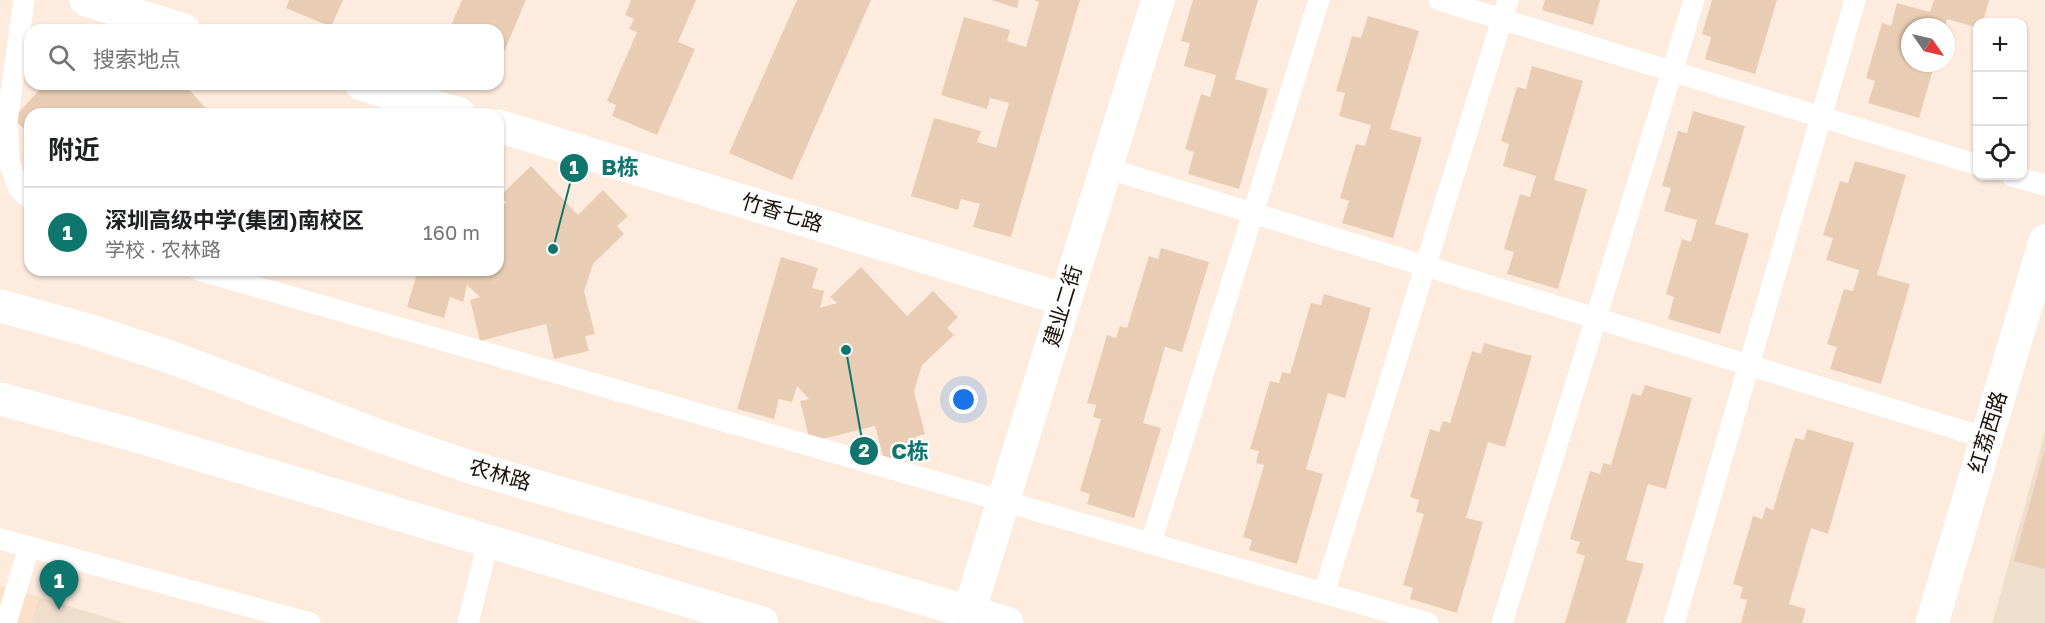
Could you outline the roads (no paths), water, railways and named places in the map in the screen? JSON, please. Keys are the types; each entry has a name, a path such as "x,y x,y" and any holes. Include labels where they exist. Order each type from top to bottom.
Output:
{"main road":[{"path":"86,0 164,24"},
{"name":"建业二街","path":"969,612 1158,0"},
{"path":"381,90 439,108"},
{"name":"竹香七路","path":"504,128 1065,300"},
{"name":"红荔西路","path":"1932,623 2045,241"},
{"name":"农林路","path":"0,306 88,330 170,357 379,436 470,467 1007,623"},
{"path":"0,399 148,440 762,623"}],"lane":[{"path":"24,0 7,122 9,162 19,189 24,194"},
{"path":"1151,543 1319,0"},
{"path":"1438,0 1505,10 1672,71 1973,164"},
{"path":"1502,623 1694,0"},
{"path":"1674,623 1855,0"},
{"path":"1324,593 1505,10"},
{"path":"1106,168 1986,438"},
{"path":"2027,180 2045,185"},
{"path":"219,276 1428,623"},
{"path":"0,539 310,623"},
{"path":"467,622 488,542"},
{"path":"6,623 29,547"}],"place":[{"name":"B栋","path":"553,249"},
{"name":"C栋","path":"846,350"},
{"name":"深圳高级中学(集团)南校区","path":"59,610"}]}
